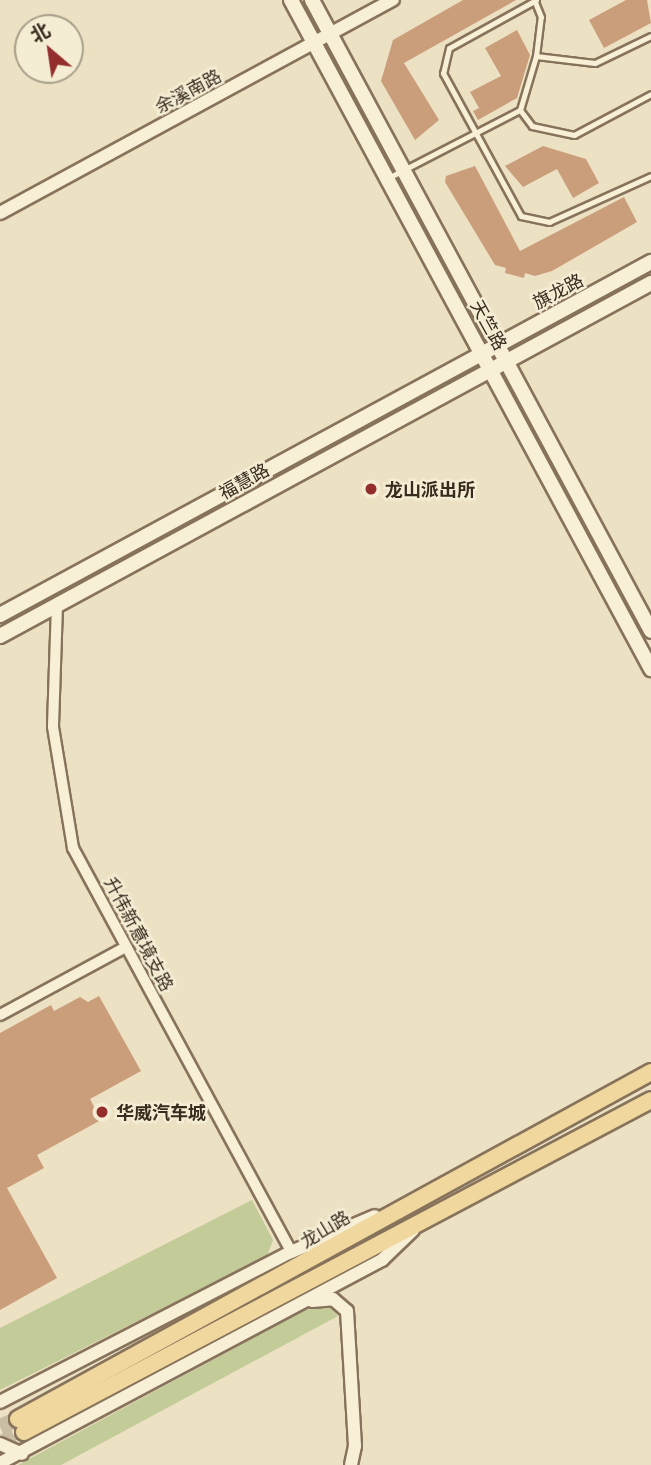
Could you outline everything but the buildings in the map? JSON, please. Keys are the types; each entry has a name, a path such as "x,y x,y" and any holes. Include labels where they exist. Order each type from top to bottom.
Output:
{"main road":[{"name":"天竺路","path":"291,0 491,367 651,669"},
{"name":"天竺路","path":"312,0 651,631"},
{"name":"旗龙路","path":"483,353 651,262"},
{"name":"福慧路","path":"0,636 491,367 651,283"},
{"name":"福慧路","path":"0,615 483,353"},
{"name":"龙山路","path":"651,1072 404,1204 21,1426 416,1227 651,1100"}],"street":[{"name":"余溪南路","path":"0,213 393,0"},
{"name":"升伟新意境支路","path":"57,605 53,727 74,848 291,1252"},
{"path":"0,1015 126,947"},
{"path":"2,1402 291,1252 404,1204"},
{"path":"0,1464 382,1260 416,1227"},
{"path":"298,1305 333,1299 348,1311 355,1446 351,1465"},
{"path":"0,1444 22,1454"},
{"path":"7,1465 22,1454"}],"lane":[{"path":"387,179 475,133 520,110 536,56 541,17 535,0 449,48 443,73 475,133 521,216 549,222 651,176"},
{"path":"536,56 595,63 651,36"},
{"path":"520,110 532,126 574,135 651,94"}],"green space":[{"path":"252,1200 273,1240 267,1256 0,1390 0,1328"},
{"path":"328,1306 338,1316 61,1465 18,1465 305,1310"}],"tunnel":[{"path":"0,1427 18,1419"},
{"path":"0,1444 24,1432"}],"place":[{"name":"龙山派出所","path":"371,489"},
{"name":"华威汽车城","path":"102,1112"}]}
